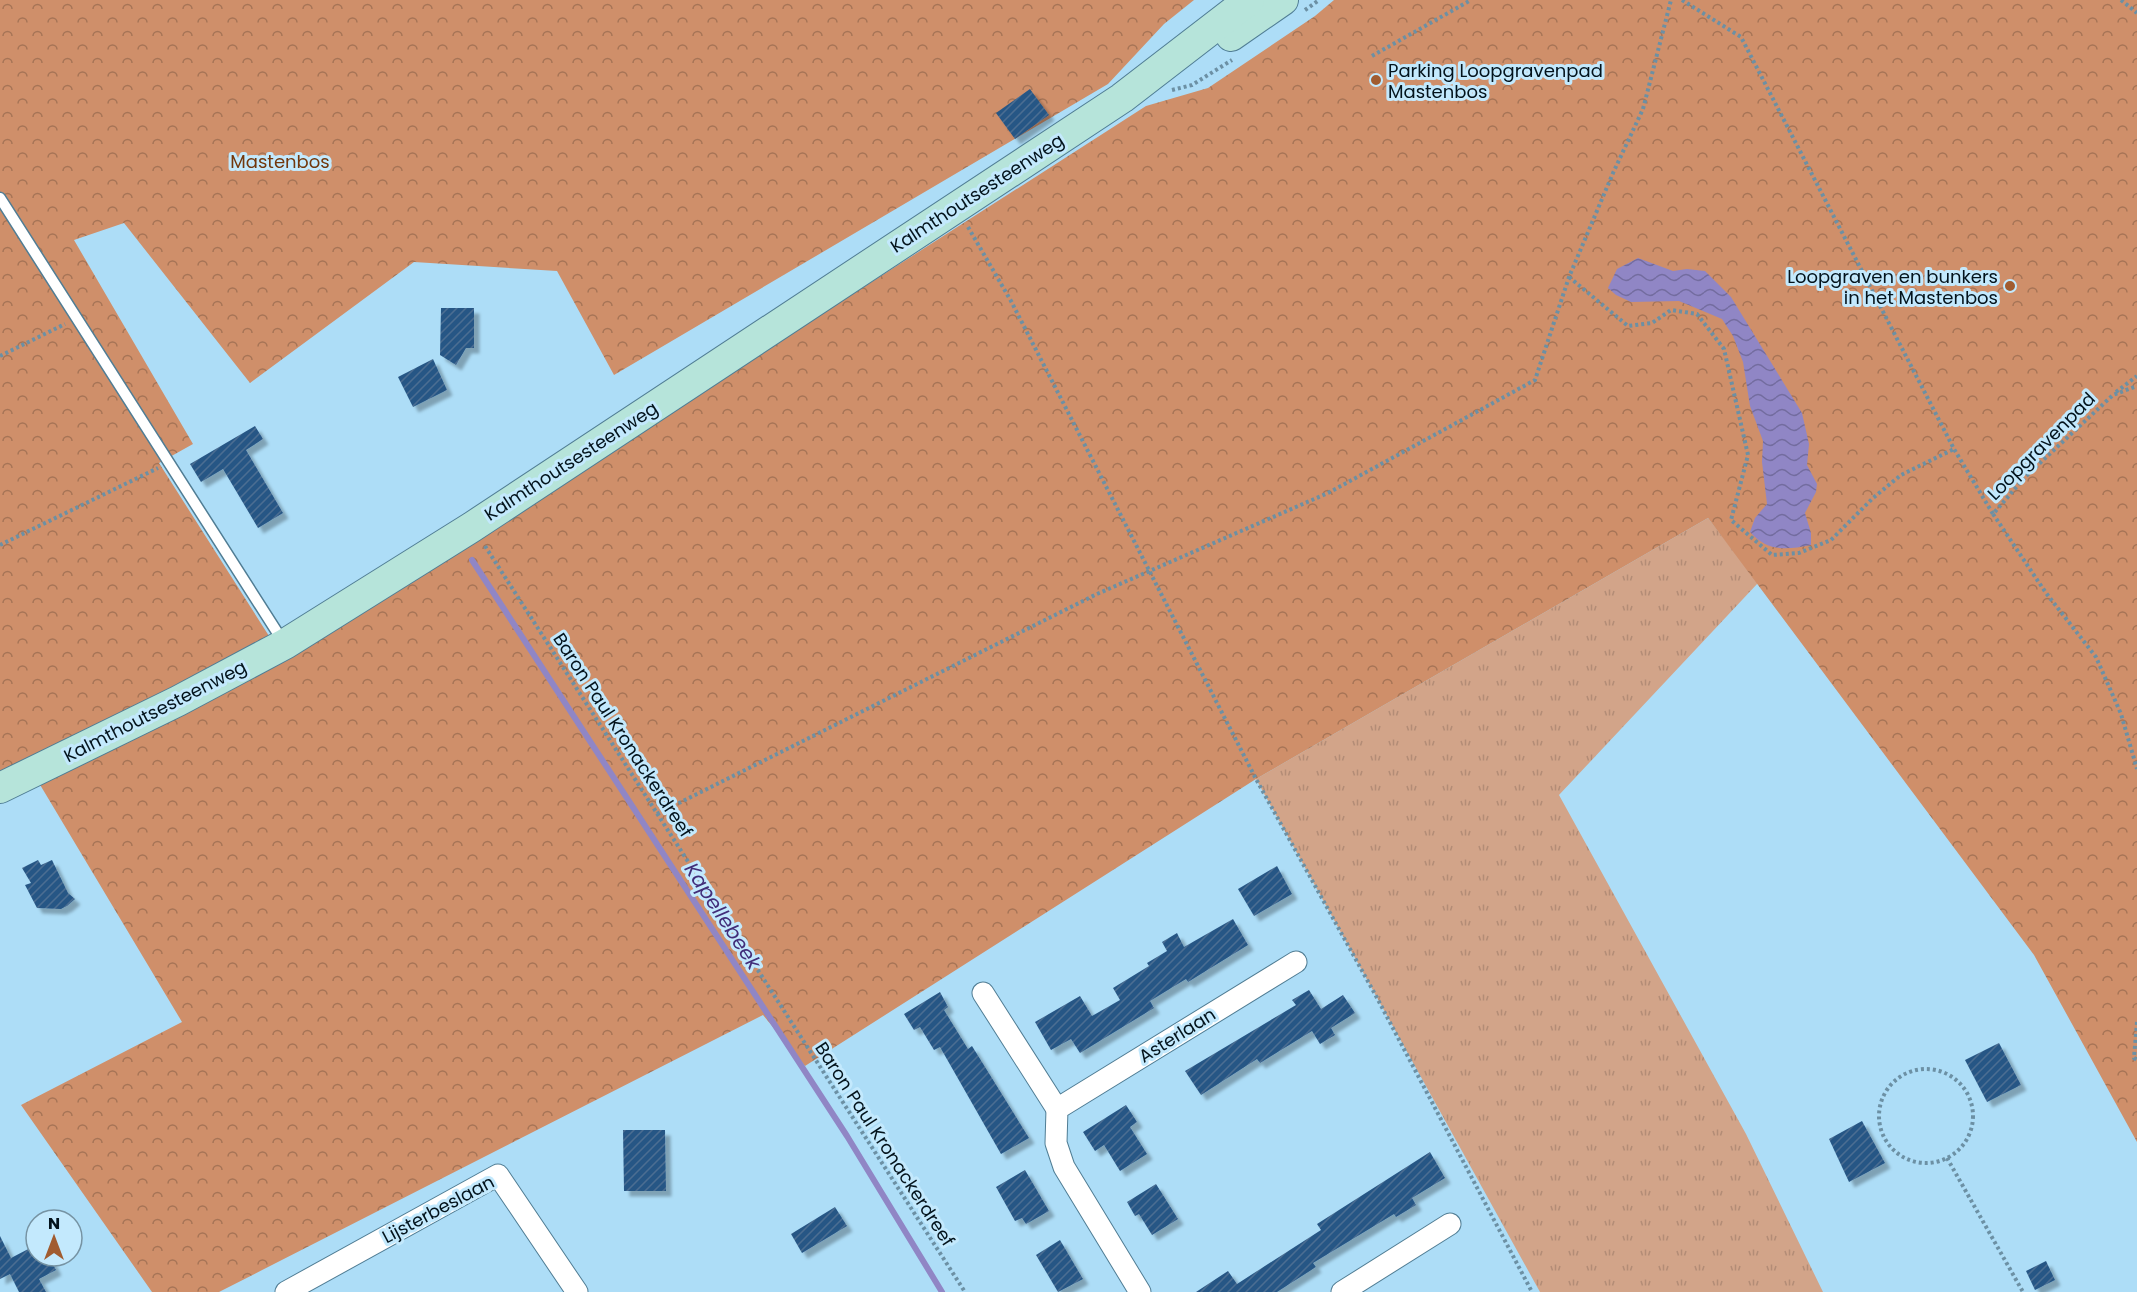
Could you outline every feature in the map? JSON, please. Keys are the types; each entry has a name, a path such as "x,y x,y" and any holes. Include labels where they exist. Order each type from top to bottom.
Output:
{"main road":[{"name":"Kalmthoutsesteenweg","path":"0,788 178,701 285,644 472,526 1122,98 1249,0"},
{"name":"Kalmthoutsesteenweg","path":"1122,98 1198,59 1283,0"}],"street":[{"name":"Asterlaan","path":"1057,1109 1296,962"},
{"path":"983,993 1057,1109 1056,1143 1064,1167 1140,1292"},
{"name":"Lijsterbeslaan","path":"286,1292 498,1175 577,1292"},
{"path":"1342,1292 1450,1224"}],"lane":[{"path":"0,198 171,462 285,644"}],"path":[{"path":"1372,56 1471,0"},
{"path":"657,814 1149,570 1328,493 1535,380 1569,277 1613,172 1643,109 1671,0"},
{"name":"Loopgravenpad","path":"1682,0 1741,37 1954,450 1993,514 2026,476 2113,395 2137,386"},
{"path":"2121,0 2137,13"},
{"path":"956,206 1011,302 1256,779 1376,996 1532,1292"},
{"path":"1569,277 1628,326 1652,323 1671,310 1697,314 1724,349 1748,455 1734,501 1731,520 1772,555 1799,553 1831,540 1873,498 1901,475 1954,450"},
{"path":"0,356 76,318"},
{"path":"2113,395 2137,376"},
{"path":"0,545 171,462"},
{"path":"1993,514 2046,593 2096,657 2121,714 2137,769"},
{"name":"Baron Paul Kronackerdreef","path":"472,526 965,1292"},
{"path":"2137,1022 2134,1058 2137,1060"},
{"path":"1922,1070 1938,1071 1953,1078 1964,1089 1972,1112 1969,1135 1960,1149 1947,1158 1933,1163 1918,1163 1904,1158 1892,1149 1883,1137 1879,1122 1882,1100 1894,1082 1907,1073 1922,1070"},
{"path":"1947,1158 2023,1292"}],"green space":[{"name":"Mastenbos","path":"0,0 1194,0 1164,24 1108,84 614,375 557,271 414,262 250,383 124,223 74,240 193,444 159,463 269,636 0,777"},
{"path":"1334,0 2137,0 2137,1142 2034,955 1708,518 1256,779 805,1066 763,1015 219,1292 152,1292 21,1105 182,1022 36,778 499,521 1146,106 1208,88 1315,16"},
{"path":"1708,518 1758,583 1559,795 1746,1134 1823,1292 1540,1292 1256,779"}],"water":[{"path":"1638,258 1673,271 1687,269 1705,271 1731,297 1802,413 1809,444 1807,465 1817,484 1816,492 1805,513 1811,533 1811,545 1778,548 1757,539 1750,532 1755,518 1767,504 1762,462 1763,441 1750,406 1743,362 1733,336 1722,319 1679,301 1631,302 1616,295 1608,288 1617,269"}],"building":[{"path":"1030,89 1049,115 1015,139 996,113"},
{"path":"441,308 474,308 474,348 466,348 456,365 440,355"},
{"path":"433,359 447,390 413,407 398,377"},
{"path":"255,426 263,439 246,450 283,513 258,528 223,469 201,482 190,464"},
{"path":"38,860 41,865 52,860 68,893 75,899 67,906 61,909 37,908 25,885 31,883 22,868"},
{"path":"1277,866 1292,894 1254,916 1238,889"},
{"path":"1233,919 1248,945 1188,982 1186,979 1150,1001 1154,1008 1080,1053 1071,1039 1051,1050 1035,1022 1080,996 1092,1016 1120,1000 1113,988 1149,966 1147,963 1167,951 1162,942 1177,933 1184,947"},
{"path":"1309,990 1321,1009 1343,995 1355,1013 1331,1028 1335,1035 1320,1044 1312,1031 1260,1063 1257,1059 1201,1095 1185,1071 1296,1005 1292,1000"},
{"path":"940,992 948,1007 944,1010 968,1049 972,1046 1029,1138 1001,1154 940,1047 934,1050 920,1027 914,1030 904,1014"},
{"path":"1999,1043 2021,1085 1987,1102 1965,1060"},
{"path":"1126,1105 1137,1122 1130,1127 1147,1154 1120,1171 1104,1145 1095,1151 1083,1132"},
{"path":"1862,1121 1885,1163 1849,1182 1829,1139"},
{"path":"623,1130 665,1130 666,1191 624,1191"},
{"path":"1430,1152 1445,1178 1412,1198 1416,1205 1396,1217 1394,1214 1313,1263 1316,1267 1277,1292 1196,1292 1228,1271 1237,1284 1321,1230 1317,1224"},
{"path":"1025,1170 1049,1211 1026,1224 1022,1218 1015,1221 996,1187"},
{"path":"1156,1184 1178,1219 1152,1235 1139,1214 1135,1216 1127,1202"},
{"path":"835,1207 847,1226 802,1253 791,1234"},
{"path":"0,1236 11,1258 24,1251 24,1268 55,1268 56,1270 39,1279 46,1292 19,1292 10,1274 0,1279"},
{"path":"1060,1240 1083,1279 1058,1292 1036,1255"},
{"path":"2046,1261 2055,1280 2035,1290 2026,1271"}],"waterway":[{"name":"Kapellebeek","path":"472,560 847,1136 942,1292"}],"place":[{"name":"Parking Loopgravenpad Mastenbos","path":"1376,80"},
{"name":"Loopgraven en bunkers in het Mastenbos","path":"2010,286"}]}
